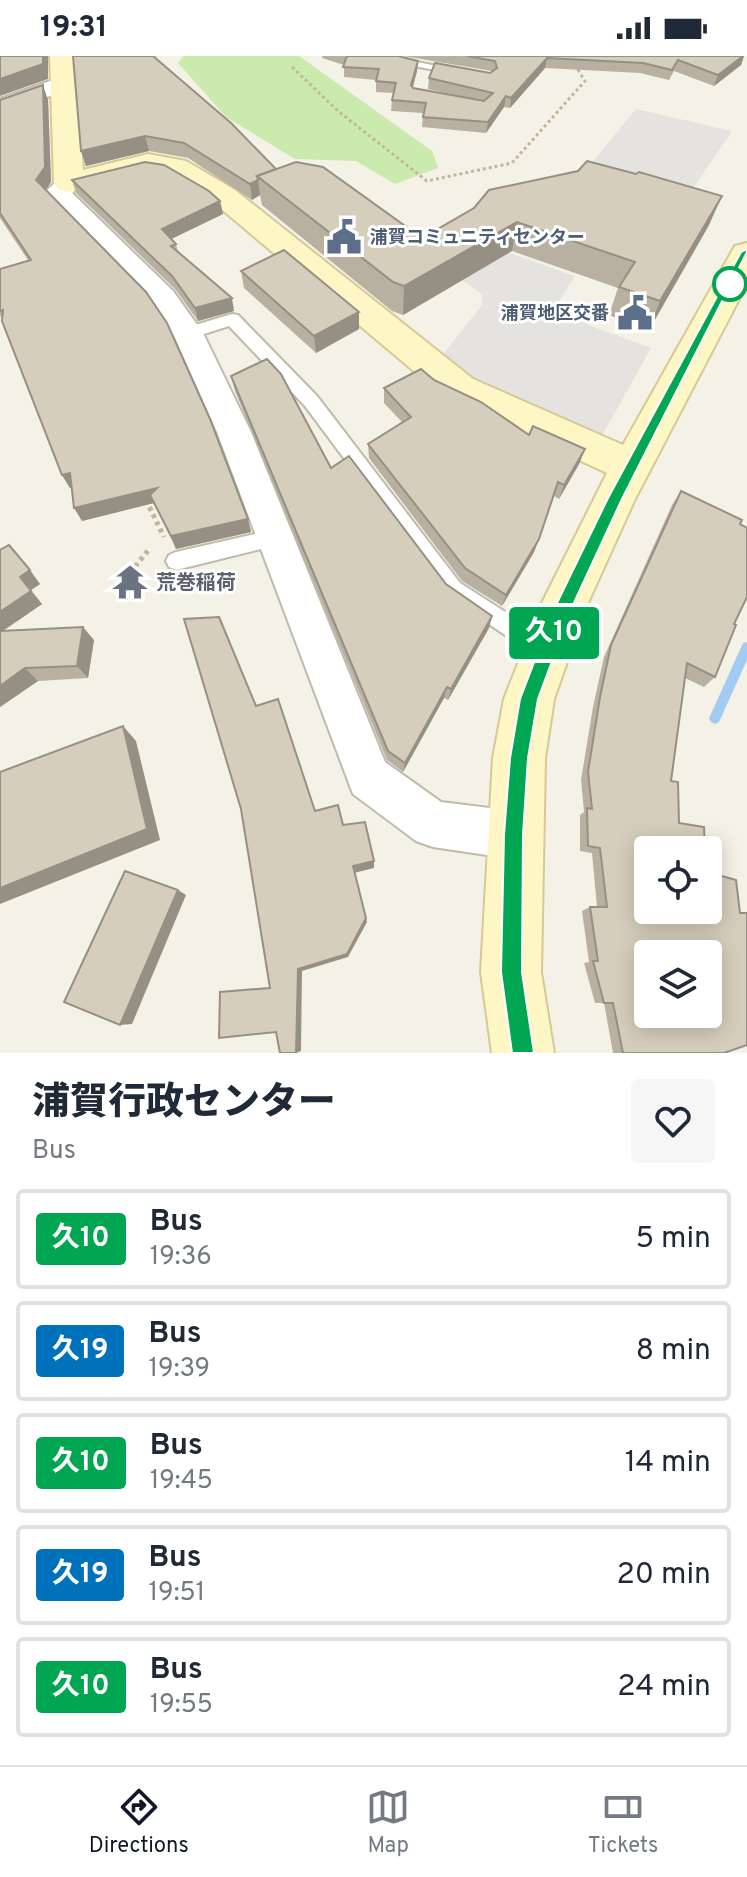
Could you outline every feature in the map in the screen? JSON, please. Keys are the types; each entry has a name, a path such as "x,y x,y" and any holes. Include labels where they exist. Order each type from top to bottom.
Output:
{"street":[{"path":"0,107 64,70 69,183"},
{"path":"514,835 433,824 369,778 234,432 188,333 163,298 57,193 69,183 148,163 176,167 224,196 460,389 632,467"},
{"path":"523,1053 511,972 519,758 529,699 564,605 632,467 747,253"}],"lane":[{"path":"363,56 474,74"},
{"path":"422,80 428,67"},
{"path":"188,333 232,319 311,401 453,589 547,651"},
{"path":"176,561 273,538"}],"path":[{"path":"292,67 338,111 427,181 512,163 585,81 573,62 579,56"},
{"path":"144,495 176,561"},
{"path":"134,567 126,578 148,590"}],"green space":[{"path":"184,56 299,56 432,151 438,168 395,184 356,161 295,159 226,117 178,63"}],"shaded area":[{"path":"636,109 732,131 681,206 582,175"},
{"path":"461,236 575,276 557,304 588,325 651,348 603,434 474,383 441,357 482,305 482,294 424,255"}],"building":[{"path":"0,56 43,56 43,64 0,79"},
{"path":"73,56 153,56 231,123 276,169 257,176 258,180 250,184 184,143 145,136 81,151"},
{"path":"347,56 398,56 418,61 411,85 413,88 484,101 493,93 429,78 435,63 490,73 497,68 495,61 467,56 743,56 718,75 678,60 672,70 643,63 547,58 511,98 506,96 488,122 423,117 426,103 392,100 396,83 376,81 379,69 343,67"},
{"path":"43,85 45,167 36,180 146,292 167,323 210,419 248,519 171,536 150,495 157,488 74,508 70,473 62,475 2,321 3,310 0,311 0,269 31,260 0,213 0,100"},
{"path":"587,161 636,174 639,172 722,196 660,301 619,287 635,262 517,222 404,286 393,282 257,176 296,162 323,167 422,238 474,208 489,190 578,171"},
{"path":"145,162 164,165 209,191 220,201 162,229 176,244 171,246 232,298 195,308 172,276 72,180"},
{"path":"284,250 359,312 314,336 241,271"},
{"path":"267,359 281,374 331,468 349,456 446,584 492,616 451,689 447,687 405,763 388,751 231,376"},
{"path":"421,369 434,380 481,402 529,435 533,426 585,449 564,485 558,482 539,539 506,595 465,568 368,444 411,417 384,388"},
{"path":"681,491 742,520 740,524 747,528 747,597 715,677 687,663 671,781 678,782 679,823 704,827 704,836 634,836 634,924 722,924 722,876 736,880 740,913 747,913 747,1045 724,1053 623,1053 613,1003 604,1003 593,961 598,961 590,907 607,907 600,848 588,846 587,808 592,809 588,772 611,645"},
{"path":"9,545 30,570 20,577 31,591 0,612 0,550"},
{"path":"219,617 256,706 278,699 315,811 338,805 343,825 365,822 374,861 353,866 366,918 347,954 298,969 296,1053 280,1053 276,1032 219,1038 220,992 270,988 241,809 184,619"},
{"path":"83,627 77,666 25,668 0,686 0,631"},
{"path":"123,726 147,829 0,888 0,772"},
{"path":"125,871 178,890 120,1025 64,1002"}],"waterway":[{"path":"715,718 747,647"}],"bus line":[{"name":"久10","path":"523,1053 511,972 519,758 529,699 564,605 615,498 747,252"}],"place":[{"name":"浦賀コミュニティセンター","path":"344,237"},
{"name":"浦賀地区交番","path":"635,313"},
{"name":"荒巻稲荷","path":"130,582"}]}
